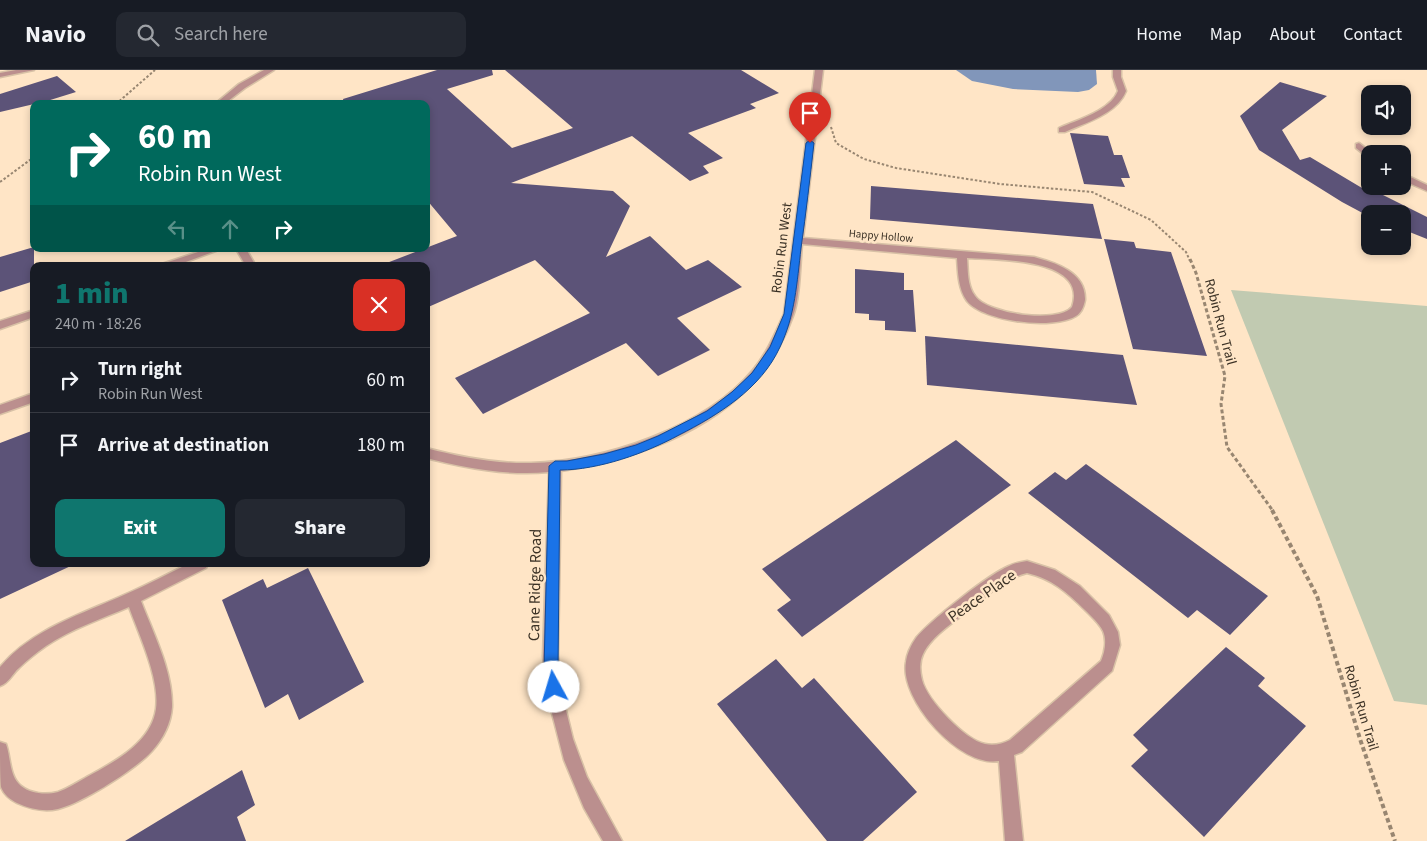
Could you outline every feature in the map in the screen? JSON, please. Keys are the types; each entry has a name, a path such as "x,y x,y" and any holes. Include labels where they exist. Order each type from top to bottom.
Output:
{"street":[{"path":"0,75 29,70"},
{"path":"224,100 242,86 270,70"},
{"name":"Robin Run West","path":"430,454 465,464 515,468 567,466 604,459 639,449 702,420 735,395 766,362 784,327 788,314 819,70"},
{"path":"1062,130 1111,106 1119,100 1122,91 1117,70"},
{"path":"1411,180 1427,188"},
{"name":"Happy Hollow","path":"798,241 1036,261 1056,266 1074,280 1080,298 1079,306 1075,312 1063,318 1046,319 993,313 976,304 968,294 962,255"},
{"path":"178,262 207,252"},
{"path":"0,325 30,314"},
{"path":"0,410 30,399"},
{"name":"Cane Ridge Road","path":"555,466 551,669 556,704 563,733 581,785 613,841"},
{"path":"0,679 17,658 44,639 195,567"},
{"name":"Peace Place","path":"1027,568 1041,570 1055,575 1068,584 1104,619 1112,636 1113,656 1107,666 1006,753 980,751 952,734 922,701 913,676 913,662 917,649 926,637 1008,573 1027,568"},
{"path":"0,750 7,781 11,788 30,800 39,802 59,800 70,795 123,765 145,745 156,730 162,715 163,693 152,649 133,598"},
{"path":"1006,753 1014,841"}],"path":[{"path":"120,100 154,70"},
{"name":"Robin Run Trail","path":"832,119 831,129 836,143 864,159 896,168 962,178 1092,192 1151,220 1186,252 1196,273 1225,376 1221,404 1227,447 1273,511 1317,596 1360,739 1395,841"},
{"path":"0,182 30,160"}],"green space":[{"path":"1231,290 1427,306 1427,705 1394,701"}],"water":[{"path":"956,70 1096,70 1097,84 1089,90 1078,92 1013,89 972,81"}],"building":[{"path":"437,70 492,70 493,75 447,89 512,148 573,128 505,70 741,70 779,93 750,104 756,108 688,133 723,158 703,166 709,173 690,181 632,136 511,183 613,191 630,206 606,257 650,236 686,270 708,260 742,287 677,318 710,350 658,376 626,343 483,414 455,378 590,313 535,260 430,306 430,262 389,262 415,252 430,252 430,246 457,236 430,204 430,100 343,99"},
{"path":"57,76 76,92 50,100 30,100 30,105 0,112 0,94"},
{"path":"1280,82 1327,96 1282,130 1300,160 1310,157 1361,187 1361,195 1383,195 1403,205 1361,205 1361,212 1342,202 1259,150 1240,116"},
{"path":"1070,133 1108,136 1114,155 1122,155 1130,178 1121,178 1125,187 1084,184"},
{"path":"871,186 1093,204 1102,239 870,219"},
{"path":"1411,209 1427,217 1427,239 1411,233"},
{"path":"1104,239 1134,242 1136,248 1171,252 1207,356 1133,349"},
{"path":"30,248 30,252 34,252 34,262 30,262 30,282 0,292 0,257"},
{"path":"855,269 904,273 904,290 913,290 916,332 885,330 885,321 869,320 869,314 855,313"},
{"path":"925,336 1123,355 1137,405 927,385"},
{"path":"30,432 30,567 69,567 0,599 0,443"},
{"path":"956,440 1011,485 802,637 777,610 791,600 762,569"},
{"path":"1086,464 1268,596 1230,635 1197,610 1188,618 1028,493 1055,472 1066,480"},
{"path":"308,568 364,682 299,720 288,694 265,708 222,600 263,579 267,588"},
{"path":"1226,647 1265,678 1258,686 1306,726 1204,837 1131,766 1148,750 1133,735"},
{"path":"776,659 802,688 814,678 917,792 863,841 827,841 717,704"},
{"path":"242,770 255,805 237,817 246,841 125,841"}],"route":[{"path":"554,687 551,669 555,466 567,466 604,459 639,449 662,439 702,420 735,395 756,375 779,341 788,314 810,143"}]}
